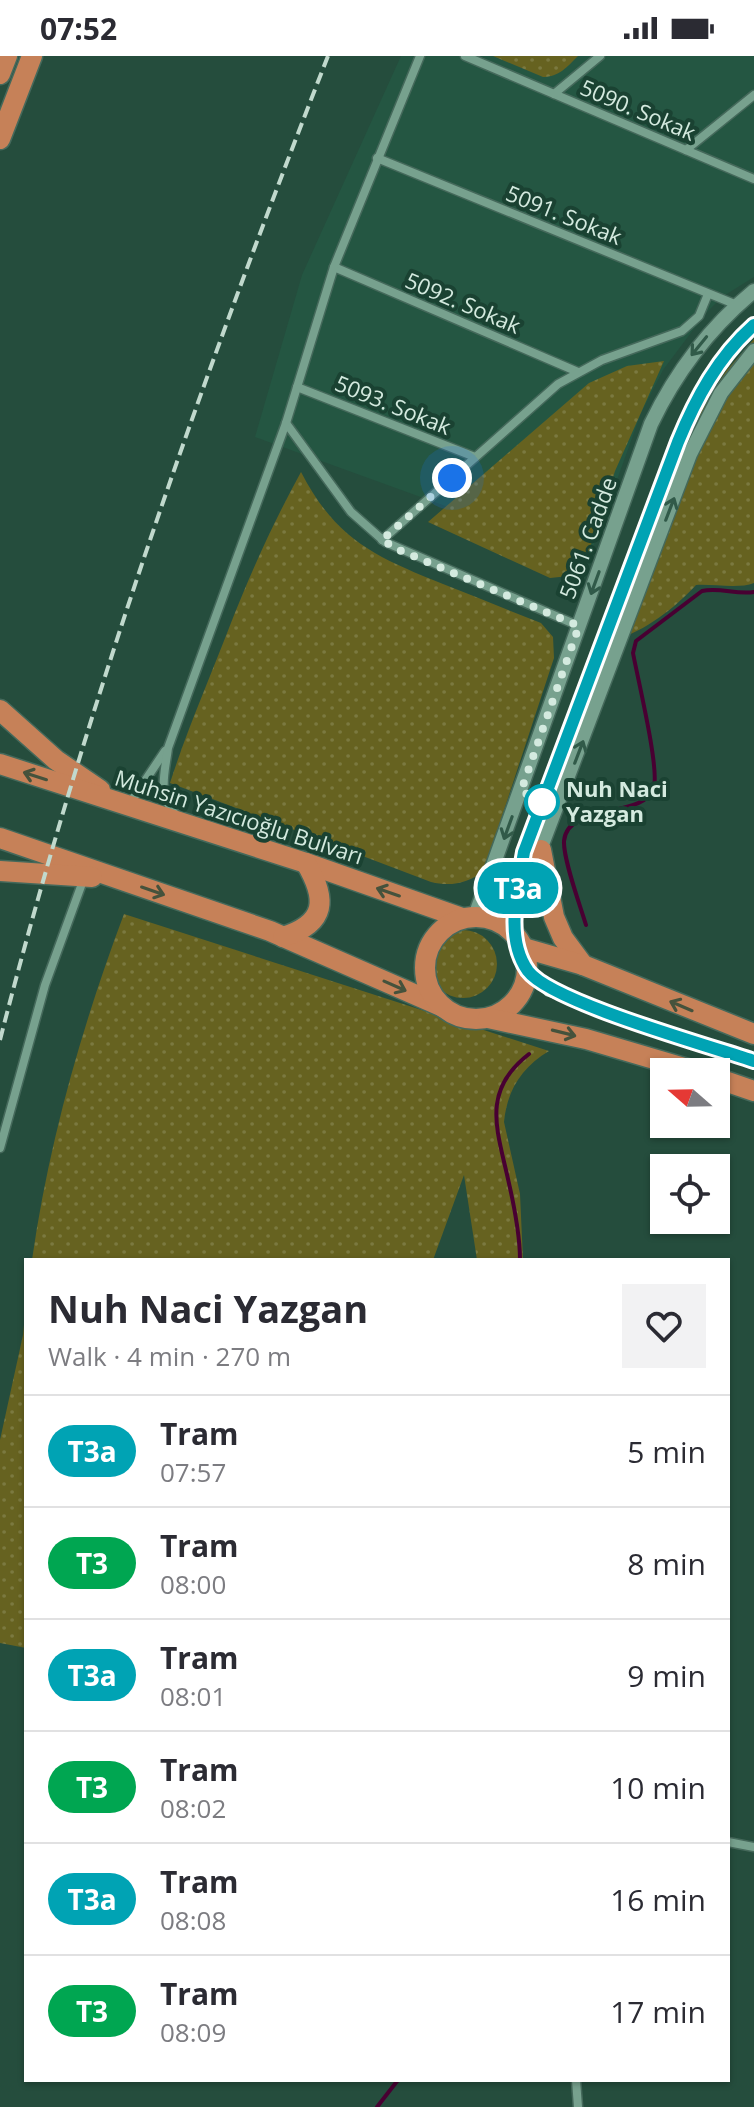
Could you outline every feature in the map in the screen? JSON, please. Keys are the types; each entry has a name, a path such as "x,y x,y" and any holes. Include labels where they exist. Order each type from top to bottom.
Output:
{"highway":[{"path":"0,74 7,56"},
{"path":"0,139 32,56"},
{"path":"0,710 56,760 128,807"},
{"name":"Muhsin Yazıcıoğlu Bulvarı","path":"0,764 468,917"},
{"path":"0,838 283,937 458,1016 488,1018 586,1039 650,1058"},
{"path":"541,850 554,917 563,938 583,965"},
{"path":"283,937 309,926 319,910 320,890 306,863"},
{"path":"0,871 120,879"},
{"path":"441,1006 426,980 425,961 437,934 453,922 468,917 500,922 510,929 524,948 527,963 524,986 506,1010 488,1018"},
{"path":"524,948 583,965 754,1034"},
{"path":"730,1083 754,1091"}],"street":[{"path":"183,824 166,804 163,787 168,748 286,423 334,267 420,56"},
{"name":"5090. Sokak","path":"465,56 754,179"},
{"path":"554,94 600,56"},
{"path":"686,150 754,95"},
{"name":"5091. Sokak","path":"377,158 737,305"},
{"name":"5092. Sokak","path":"334,267 578,372"},
{"name":"5061. Cadde","path":"468,917 660,406 693,352 754,291"},
{"path":"382,540 547,393 578,372 682,331 699,316 708,294"},
{"path":"510,929 690,454 721,393 754,351"},
{"name":"5093. Sokak","path":"297,387 475,457"},
{"path":"286,423 351,512 382,540 579,626"},
{"path":"128,807 168,748"},
{"path":"0,1148 45,985 84,877"},
{"path":"730,1842 754,1847"},
{"path":"576,2082 578,2107"}],"shaded area":[{"path":"401,56 754,56 754,277 722,297 705,314 663,370 641,413 589,558 255,437 302,275"},
{"path":"493,56 578,56 558,73 543,77"},
{"path":"754,339 754,583 696,585 659,618 615,640 702,410 726,371"},
{"path":"664,361 615,471 586,560 569,576 550,578 428,522 589,383 627,366"},
{"path":"301,472 329,514 344,530 378,555 541,623 553,637 554,658 484,871 472,878 452,884 431,882 170,783 245,588"},
{"path":"124,914 549,1051 531,1064 518,1080 508,1100 504,1122 520,1194 523,1258 477,1258 464,1175 434,1258 32,1258 58,1128 94,999"},
{"path":"463,930 487,940 497,964 487,988 463,998 439,988 429,964 439,940"},
{"path":"24,1325 24,1648 0,1643 0,1440"}],"waterway":[{"path":"586,925 566,859 564,841 569,829 578,820 637,804 648,797 654,787 651,742 633,653 636,641 702,591 754,592"},
{"path":"520,1258 496,1112 504,1082 529,1054"},
{"path":"377,2107 396,2082"}],"tram line":[{"path":"754,317 717,358 680,422 519,852 511,911 514,947 520,964 530,980 546,995 754,1066"},
{"name":"T3a","path":"754,325 722,359 703,387 678,442 524,852 514,923 517,945 527,970 558,994 754,1061"}],"railway":[{"path":"0,1040 108,666 192,421 328,56"}],"place":[{"name":"Nuh Naci Yazgan","path":"542,802"}],"route":[{"path":"452,478 382,540 579,626 521,791 542,802"}]}
